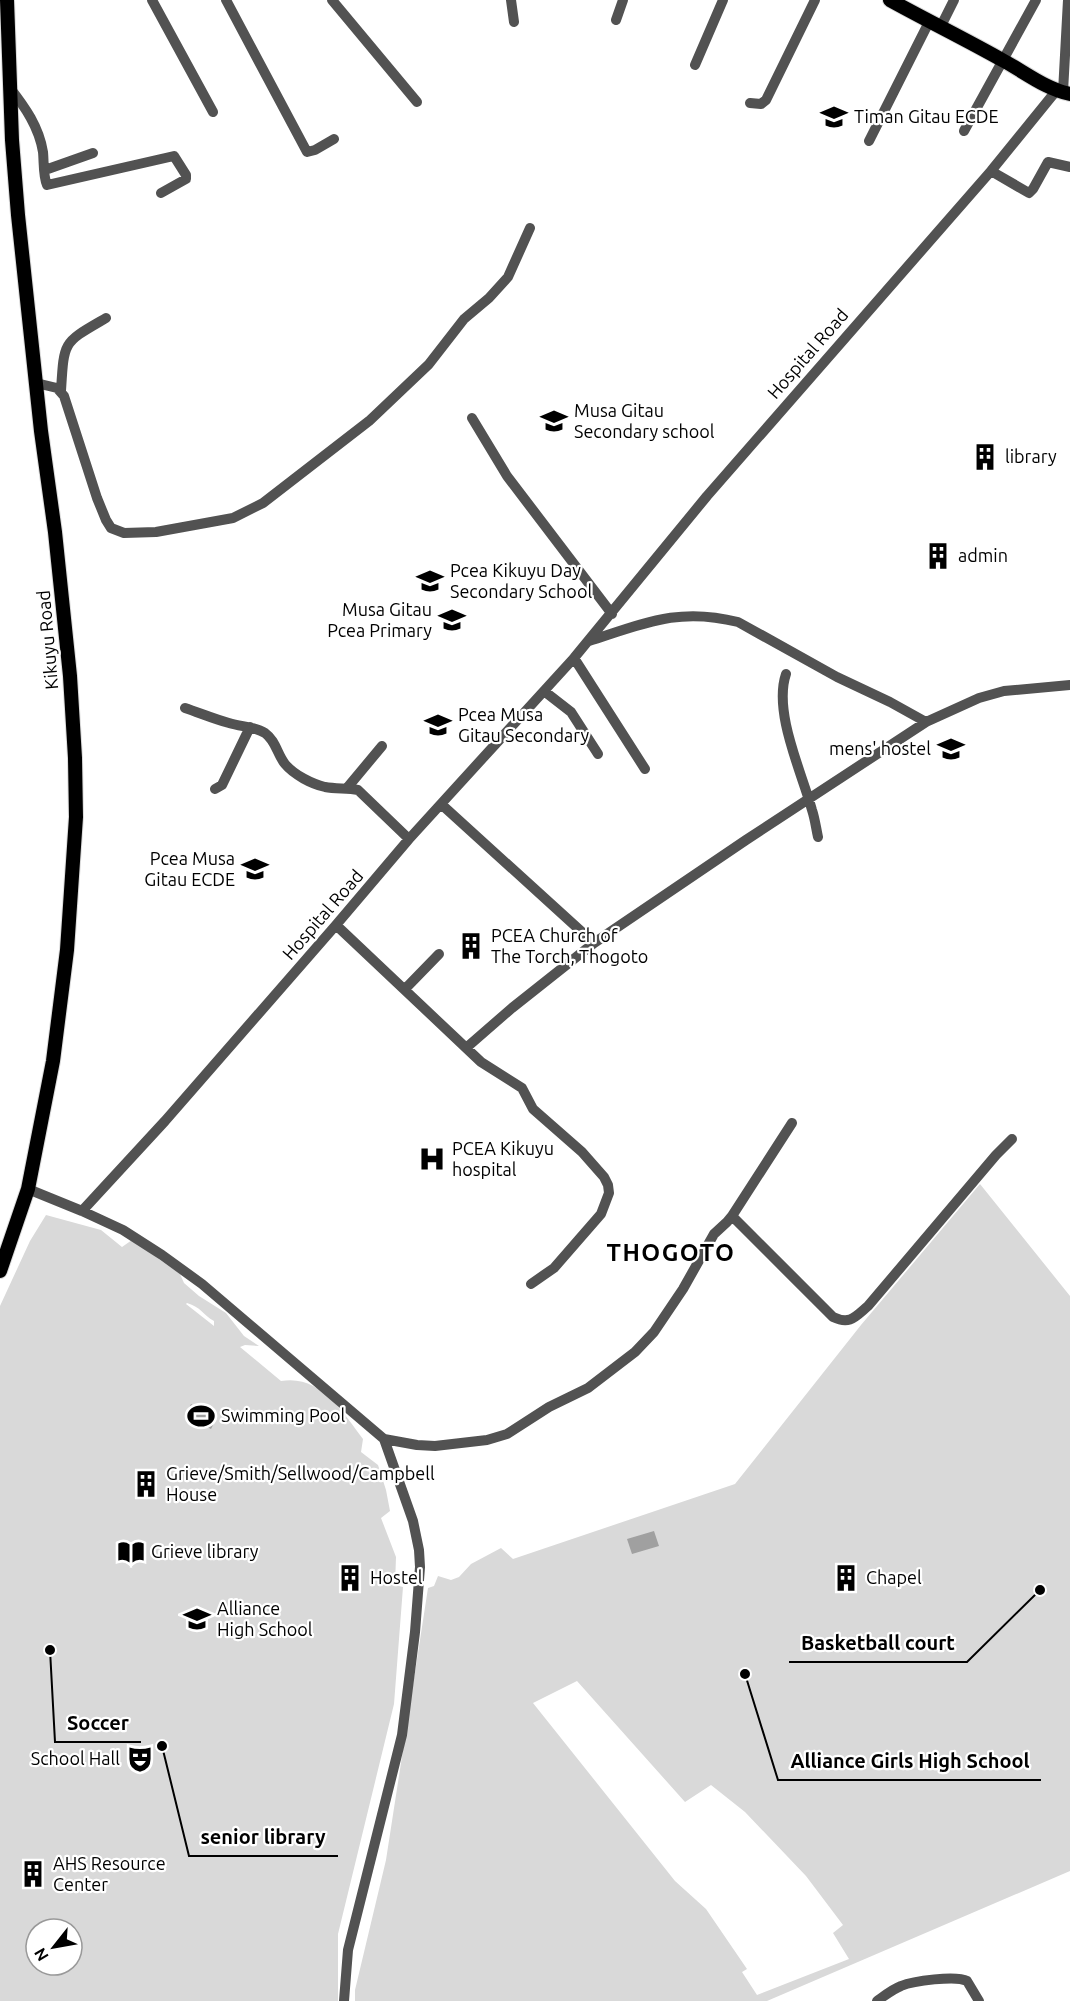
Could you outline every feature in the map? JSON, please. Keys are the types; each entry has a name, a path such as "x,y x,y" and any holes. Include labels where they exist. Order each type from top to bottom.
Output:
{"main road":[{"name":"Kikuyu Road","path":"0,1271 28,1189 52,1061 64,978 76,817 70,676 18,215 7,0"},
{"path":"890,0 1063,92"}],"street":[{"path":"152,0 213,112"},
{"path":"226,0 307,152 334,139"},
{"path":"332,0 417,102"},
{"path":"512,0 514,22"},
{"path":"616,20 623,0"},
{"path":"695,65 723,0"},
{"path":"750,103 761,104 766,99 815,0"},
{"path":"869,141 934,25 954,0"},
{"path":"964,131 1036,0"},
{"path":"1063,92 1068,0"},
{"path":"10,88 25,107 41,143 45,183 49,185 174,156 186,175 186,179 160,193"},
{"name":"Hospital Road","path":"82,1211 165,1121 409,839 589,641 707,496 1063,92"},
{"path":"45,170 93,153"},
{"path":"991,171 1027,193 1033,189 1048,162 1070,167"},
{"path":"106,318 77,335 65,348 61,391 69,408 97,498 111,528 124,532 156,532 233,518 263,503 369,421 414,379 464,320 508,277 530,228"},
{"path":"36,383 50,385 61,391"},
{"path":"472,418 507,476 612,614"},
{"path":"589,641 674,616 724,618 738,622 926,722"},
{"path":"574,658 645,769"},
{"path":"786,674 783,682 783,695 790,740 809,799 818,837"},
{"path":"466,1048 594,943 926,722 979,698 1004,691 1070,685"},
{"path":"544,691 571,711 598,754"},
{"path":"185,708 267,734 272,739 279,755 292,771 326,787 358,790 409,839"},
{"path":"215,789 222,785 250,727"},
{"path":"347,788 382,746"},
{"path":"441,804 594,943"},
{"path":"336,926 466,1048 493,1071 522,1088 533,1109 582,1152 604,1177 609,1193 601,1214 554,1268 531,1284"},
{"path":"405,989 439,954"},
{"path":"28,1189 123,1230 201,1284 384,1438 417,1445 435,1446 487,1440 507,1434 549,1407 588,1388 635,1352 654,1332 683,1289 714,1234 732,1216 792,1123"},
{"path":"732,1216 832,1317 842,1321 850,1320 868,1306 988,1163 1012,1139"},
{"path":"344,2001 348,1950 402,1735 420,1591 419,1550 413,1521 384,1438"},
{"path":"877,2001 902,1985 958,1978 967,1981 979,2001"}],"shaded area":[{"path":"980,1184 1070,1296 1070,1871 767,2001 355,2001 355,1990 386,1860 428,1588 434,1586 438,1576 451,1580 459,1577 471,1564 501,1548 513,1559 735,1484 861,1325","holes":["577,1681 685,1802 711,1785 745,1812 806,1876 843,1925 833,1933 849,1959 757,1995 742,1972 747,1969 706,1909 675,1881 533,1703"]},
{"name":"Alliance High School","path":"46,1215 101,1230 122,1247 132,1240 180,1274 184,1283 199,1296 226,1313 244,1336 259,1346 240,1347 281,1381 295,1380 307,1383 329,1397 363,1439 361,1452 378,1465 390,1511 381,1518 396,1557 395,1585 403,1587 394,1704 338,1934 338,2001 0,2001 0,1306 30,1241","holes":["186,1304 196,1307 214,1321 214,1326"]},
{"name":"Swimming Pool","path":"191,1404 217,1417 211,1429 185,1416"},
{"path":"654,1531 659,1546 632,1554 627,1539"}],"place":[{"name":"Timan Gitau ECDE","path":"834,117"},
{"name":"Musa Gitau Secondary school","path":"554,421"},
{"name":"library","path":"985,457"},
{"name":"admin","path":"938,556"},
{"name":"Pcea Kikuyu Day Secondary School","path":"430,581"},
{"name":"Musa Gitau Pcea Primary","path":"452,620"},
{"name":"Pcea Musa Gitau Secondary","path":"438,725"},
{"name":"mens' hostel","path":"951,749"},
{"name":"Pcea Musa Gitau ECDE","path":"255,869"},
{"name":"PCEA Church of The Torch, Thogoto","path":"471,946"},
{"name":"PCEA Kikuyu hospital","path":"432,1159"},
{"name":"Swimming Pool","path":"201,1416"},
{"name":"Grieve/Smith/Sellwood/Campbell House","path":"146,1484"},
{"name":"Grieve library","path":"131,1552"},
{"name":"Hostel","path":"350,1578"},
{"name":"Chapel","path":"846,1578"},
{"name":"Basketball court","path":"1040,1590"},
{"name":"Alliance High School","path":"197,1619"},
{"name":"Soccer","path":"50,1650"},
{"name":"Alliance Girls High School","path":"745,1674"},
{"name":"senior library","path":"162,1746"},
{"name":"School Hall","path":"140,1759"},
{"name":"AHS Resource Center","path":"33,1874"}],"district":[{"name":"THOGOTO","path":"671,1253"}]}
